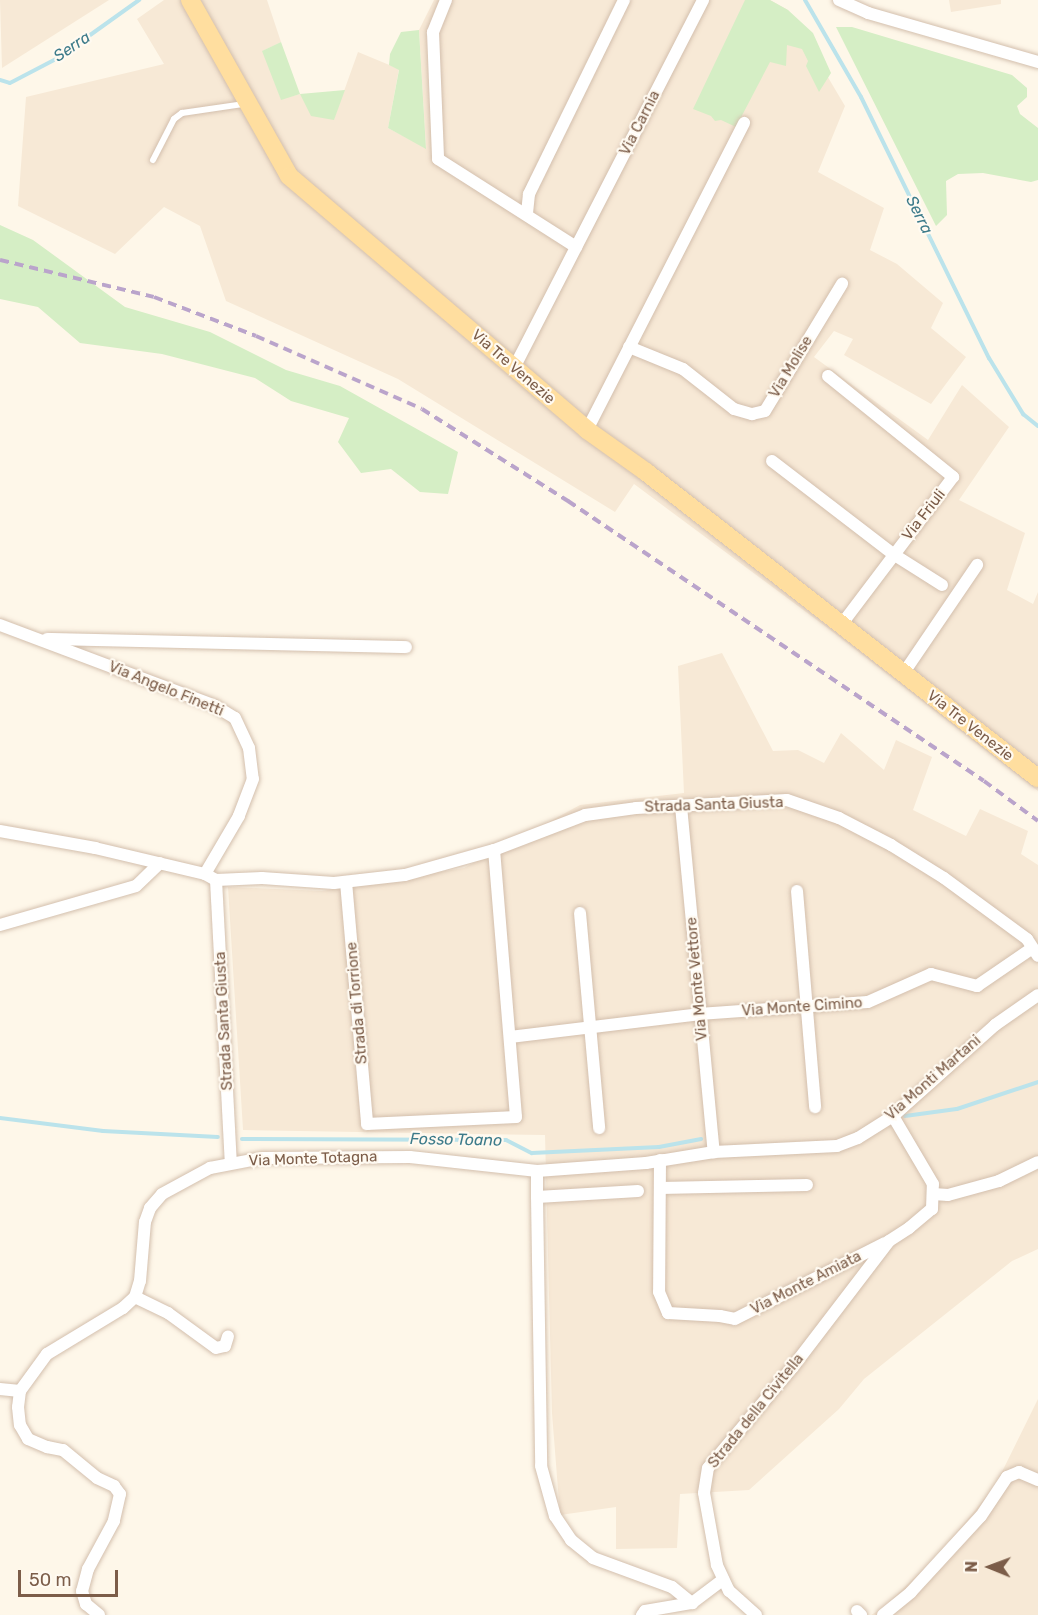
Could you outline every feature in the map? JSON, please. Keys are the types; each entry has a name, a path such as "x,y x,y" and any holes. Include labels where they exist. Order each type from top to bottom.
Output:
{"main road":[{"name":"Via Tre Venezie","path":"190,0 290,176 587,430 646,472 1038,778"}],"street":[{"path":"446,0 433,32 438,159 527,213 576,247"},
{"path":"527,213 529,194 624,0"},
{"name":"Via Carnia","path":"514,368 703,0"},
{"path":"838,0 868,6 1038,62"},
{"path":"587,430 744,123"},
{"name":"Via Molise","path":"629,347 683,369 734,409 752,414 765,411 842,284"},
{"name":"Via Friuli","path":"828,376 953,477 842,624"},
{"path":"772,461 893,554 942,585"},
{"path":"903,674 977,565"},
{"name":"Via Angelo Finetti","path":"0,625 215,706 235,718 249,748 253,779 239,816 210,877"},
{"name":"Via Angelo Finetti","path":"37,639 406,647"},
{"name":"Strada Santa Giusta","path":"0,831 160,863 210,877 346,882 405,875 494,850 585,815 636,808 727,801 787,800 839,818 891,845 944,878 1027,939 1035,952"},
{"name":"Via Monte Vettore","path":"681,806 699,1014 714,1152"},
{"path":"494,850 510,1037"},
{"path":"0,925 136,886 160,863"},
{"name":"Strada Santa Giusta","path":"210,877 231,1162"},
{"name":"Strada di Torrione","path":"346,882 367,1124 516,1117 510,1037"},
{"path":"797,891 815,1107"},
{"path":"580,912 599,1128"},
{"name":"Via Monte Cimino","path":"510,1037 699,1014 868,1002 931,974 977,986 1035,952"},
{"name":"Via Monti Martani","path":"714,1152 837,1146 858,1138 893,1116 920,1089 995,1025 1038,995"},
{"path":"893,1116 933,1184 933,1194 948,1195 999,1181 1038,1162"},
{"name":"Via Monte Totagna","path":"135,1297 140,1281 145,1222 150,1208 162,1194 190,1177 231,1162 263,1158 410,1157 537,1171 660,1160 714,1152"},
{"name":"Via Monte Amiata","path":"660,1160 659,1292 668,1313 735,1319 889,1241"},
{"path":"537,1171 541,1466 555,1516 571,1540 593,1558 672,1587 692,1603"},
{"path":"660,1188 807,1185"},
{"path":"537,1197 638,1191"},
{"name":"Strada della Civitella","path":"723,1580 717,1565 704,1493 708,1468 792,1368 889,1241 932,1209 933,1194"},
{"path":"99,1615 86,1604 82,1591 88,1569 114,1521 120,1494 114,1486 97,1478 63,1450 47,1447 28,1439 20,1425 18,1407 20,1391 47,1354 123,1308 135,1297 168,1313 216,1348 225,1346 228,1335"},
{"path":"0,1389 20,1391"},
{"path":"883,1615 911,1592 981,1516 1007,1477 1019,1472 1038,1480"},
{"path":"642,1615 645,1611 692,1603 723,1580 729,1591 756,1615"}],"lane":[{"path":"153,160 171,124 182,113 249,103"}],"shaded area":[{"path":"0,0 109,0 2,68"},
{"path":"164,0 267,0 281,42 263,51 281,99 300,94 334,119 358,52 399,69 388,128 426,148 419,30 434,0 770,0 788,10 845,106 818,172 884,208 870,250 897,264 943,303 931,328 966,357 931,404 844,355 853,339 834,331 814,357 928,440 962,385 1009,427 959,500 1025,533 1007,590 1033,604 1038,592 1038,791 833,632 634,484 615,512 398,379 226,301 200,226 164,207 115,254 18,206 26,97 164,64 137,19"},
{"path":"949,0 1001,0 1001,4 951,12"},
{"path":"722,653 773,751 798,750 824,763 841,733 884,770 896,740 932,757 913,810 966,836 980,809 1028,831 1021,854 1038,865 1038,1249 1012,1261 864,1379 839,1409 749,1490 680,1494 677,1548 616,1549 616,1507 560,1515 552,1413 545,1135 243,1130 228,887 322,891 464,868 580,805 684,793 678,666"},
{"path":"1038,1399 1038,1615 871,1615 883,1608 939,1554 995,1486"}],"green space":[{"path":"745,0 770,0 788,10 813,33 831,73 819,92 806,66 808,61 802,49 787,45 786,66 770,62 736,127 721,120 715,121 711,116 693,109"},
{"path":"836,27 852,27 1012,75 1027,88 1027,97 1017,106 1020,114 1038,128 1038,180 1031,182 983,173 958,174 946,181 947,215 936,226"},
{"path":"419,30 426,149 388,128 399,70 389,65 390,54 401,32"},
{"path":"281,42 300,94 281,100 262,51"},
{"path":"345,90 334,120 311,116 300,94"},
{"path":"0,225 33,240 125,307 210,332 286,370 340,386 458,452 448,494 420,492 391,469 361,473 338,442 349,418 291,401 255,378 162,354 80,343 38,307 0,299"}],"waterway":[{"name":"Serra","path":"0,80 10,83 58,58 139,0"},
{"name":"Serra","path":"805,0 861,97 989,358 1023,414 1038,426"},
{"name":"Fosso Toano","path":"905,1116 957,1109 1038,1082"},
{"name":"Fosso Toano","path":"0,1118 103,1131 218,1137"},
{"name":"Fosso Toano","path":"242,1139 506,1140 532,1153 659,1147 701,1139"}],"railway":[{"path":"0,260 154,297 256,336 422,409 568,501 984,781 1038,821"}]}
